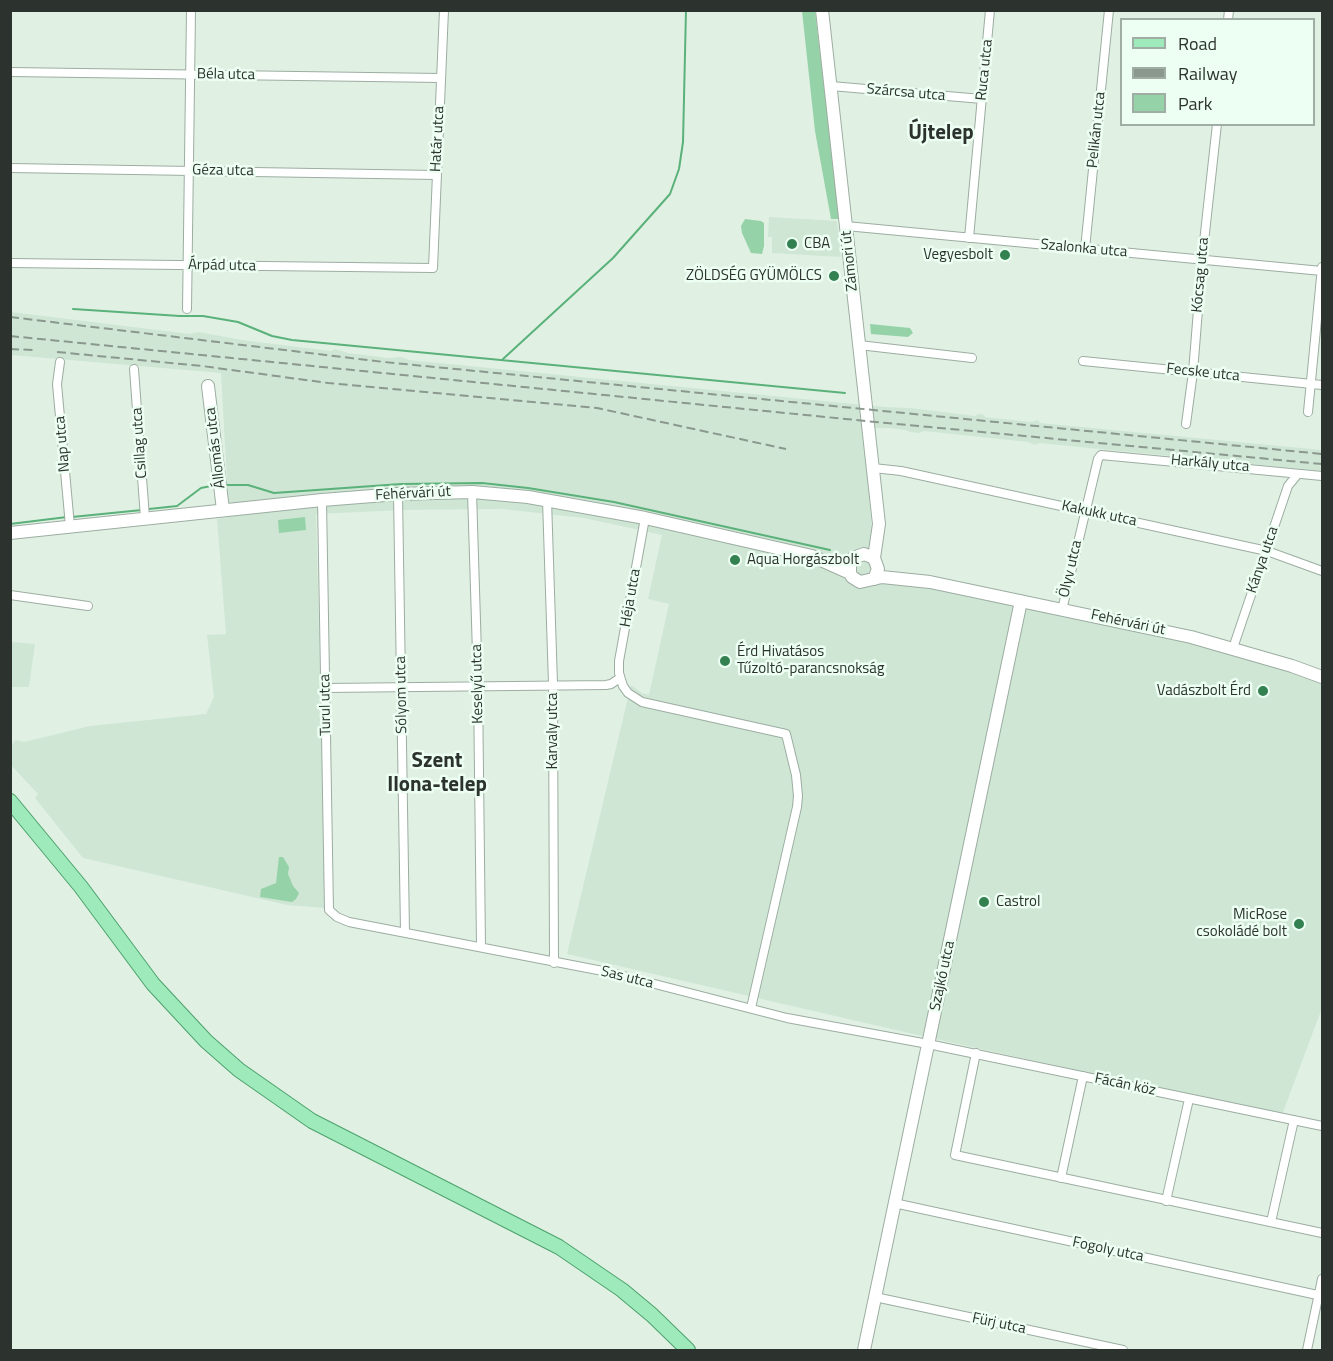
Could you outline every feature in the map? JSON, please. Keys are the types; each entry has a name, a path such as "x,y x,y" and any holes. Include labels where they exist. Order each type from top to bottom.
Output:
{"main road":[{"name":"Zámori út","path":"822,10 879,524 876,562"},
{"name":"Állomás utca","path":"208,386 224,510"},
{"name":"Fehérvári út","path":"10,533 322,500 398,494 472,492 547,500 645,518 812,556 850,573"},
{"name":"Zámori út","path":"857,556 868,542 877,512"},
{"path":"868,554 876,562 878,572 874,579 860,582 850,573 850,565 857,556 868,554"},
{"name":"Fehérvári út","path":"812,556 857,556"},
{"name":"Fehérvári út","path":"876,562 930,582"},
{"name":"Fehérvári út","path":"874,579 891,578 930,582 1191,637 1323,677"},
{"name":"Szajkó utca","path":"864,1350 1021,601"},
{"path":"10,801 81,888 153,984 206,1041 239,1070 312,1121 559,1247 622,1290 688,1350"}],"street":[{"path":"187,309 191,10"},
{"name":"Határ utca","path":"433,268 444,10"},
{"name":"Ruca utca","path":"969,238 990,10"},
{"name":"Pelikán utca","path":"1085,249 1109,10"},
{"name":"Béla utca","path":"10,72 441,78"},
{"name":"Szárcsa utca","path":"831,86 982,99"},
{"name":"Kócsag utca","path":"1186,424 1216,126"},
{"name":"Géza utca","path":"10,168 436,175"},
{"name":"Szalonka utca","path":"846,226 1322,270"},
{"name":"Árpád utca","path":"10,263 433,268"},
{"path":"1308,412 1322,270"},
{"path":"859,345 972,358"},
{"name":"Fecske utca","path":"1083,361 1323,385"},
{"name":"Nap utca","path":"60,362 57,384 70,526"},
{"name":"Csillag utca","path":"134,369 145,518"},
{"name":"Harkály utca","path":"1098,459 1106,455 1323,476"},
{"name":"Ölyv utca","path":"1062,610 1098,459"},
{"name":"Kakukk utca","path":"873,468 901,471 1267,550 1323,571"},
{"name":"Kánya utca","path":"1233,648 1288,486 1297,475"},
{"name":"Keselyű utca","path":"472,492 478,686 481,947"},
{"name":"Sólyom utca","path":"398,494 405,932"},
{"name":"Turul utca","path":"322,500 329,910"},
{"name":"Karvaly utca","path":"547,500 553,684 554,963"},
{"name":"Héja utca","path":"620,678 620,661 645,518"},
{"path":"10,595 88,606"},
{"path":"326,688 606,685 620,678 628,693 642,702 786,734 796,775 798,796 751,1008"},
{"name":"Sas utca","path":"329,910 337,917 349,922 608,972 787,1018 928,1044"},
{"name":"Fácán köz","path":"928,1044 1323,1126"},
{"path":"976,1053 955,1155 1323,1233"},
{"path":"1061,1178 1083,1076"},
{"path":"1166,1201 1189,1100"},
{"path":"1271,1222 1294,1120"},
{"name":"Fogoly utca","path":"894,1203 1321,1295"},
{"path":"1307,1350 1323,1279"},
{"name":"Fürj utca","path":"875,1297 1123,1350"}],"shaded area":[{"path":"769,217 837,221 841,257 772,253 772,237 768,237"},
{"path":"11,312 190,334 198,332 242,340 331,351 335,349 388,358 401,357 409,360 975,416 983,414 985,417 1031,422 1038,420 1040,423 1322,450 1322,471 1039,443 1035,445 1028,442 924,431 919,433 889,428 863,428 876,578 1022,605 1232,651 1322,684 1322,1008 1282,1115 926,1037 567,954 631,685 649,695 669,604 648,599 662,535 584,518 502,509 316,514 326,908 287,905 83,858 35,798 38,794 11,765 11,745 16,740 24,742 90,726 206,714 214,697 207,635 226,634 217,519 229,517 221,373 11,355"},
{"path":"11,642 35,644 29,687 11,687"}],"green space":[{"path":"802,11 815,11 840,219 831,219 815,131"},
{"path":"745,219 764,223 762,254 751,253 742,233 741,226"},
{"path":"870,324 910,328 913,333 908,337 871,334"},
{"path":"305,517 306,530 279,533 278,520"},
{"path":"279,857 283,857 289,867 288,874 299,893 292,902 260,897 261,889 276,883"}],"waterway":[{"path":"503,359 613,258 670,194 679,169 683,142 686,10"},
{"path":"73,309 203,316 238,322 272,336 292,340 845,393"},
{"path":"225,485 248,485 274,493 401,484 482,483 614,502 830,550"},
{"path":"149,509 177,506 201,488 216,485"},
{"path":"72,517 142,510"},
{"path":"10,524 67,517"}],"railway":[{"path":"10,317 384,362 1322,454"},
{"path":"10,336 1322,464"},
{"path":"10,349 33,350"},
{"path":"57,352 202,366 328,383 597,408 786,449"}],"place":[{"name":"CBA","path":"792,244"},
{"name":"Vegyesbolt","path":"1005,255"},
{"name":"ZÖLDSÉG GYÜMÖLCS","path":"834,276"},
{"name":"Aqua Horgászbolt","path":"735,560"},
{"name":"Érd Hivatásos Tűzoltó-parancsnokság","path":"725,661"},
{"name":"Vadászbolt Érd","path":"1263,691"},
{"name":"Castrol","path":"984,902"},
{"name":"MicRose csokoládé bolt","path":"1299,924"}],"district":[{"name":"Újtelep","path":"941,134"},
{"name":"Szent Ilona-telep","path":"437,774"}]}
